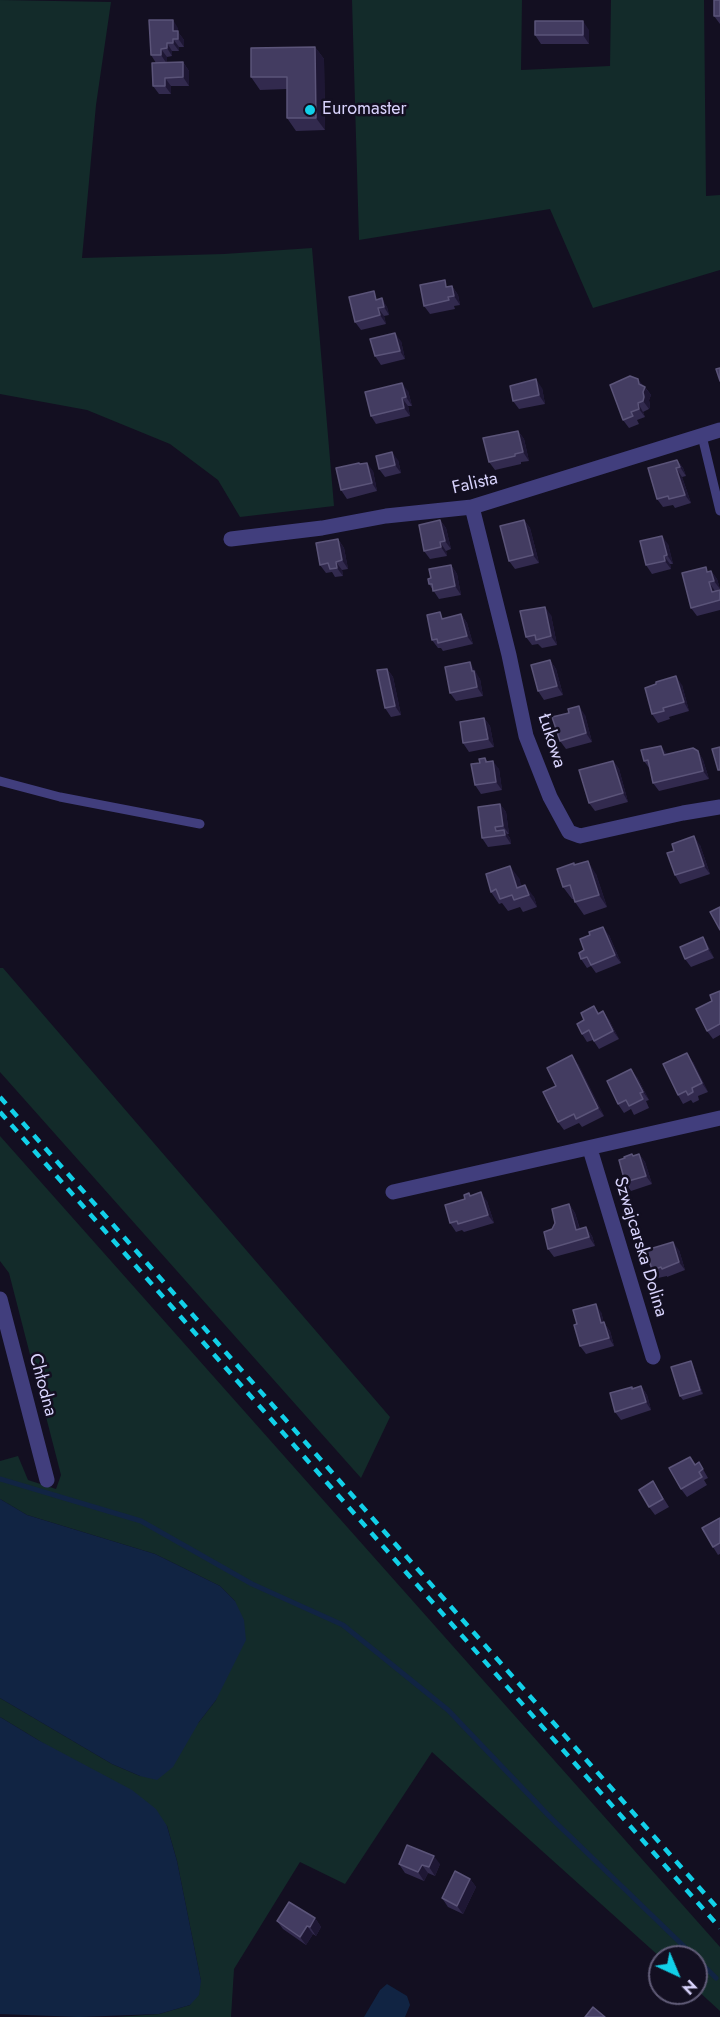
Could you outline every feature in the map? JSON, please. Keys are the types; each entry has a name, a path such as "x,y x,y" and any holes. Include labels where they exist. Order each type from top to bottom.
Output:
{"street":[{"name":"Falista","path":"231,539 322,528 386,516 472,507 720,430"},
{"name":"Łukowa","path":"472,507 507,644 526,736 550,797 569,832 580,836 683,813 718,812"},
{"path":"393,1192 720,1118"},
{"name":"Szwajcarska Dolina","path":"590,1149 653,1357"},
{"name":"Chłodna","path":"0,1299 47,1480"}],"lane":[{"path":"702,436 720,511"},
{"path":"0,781 60,797 200,824"}],"green space":[{"path":"0,0 111,2 96,105 82,258 224,254 312,248 334,506 240,517 218,480 170,444 87,410 0,394"},
{"path":"352,0 522,0 521,70 610,66 611,0 704,0 706,196 720,195 720,270 593,308 550,209 359,240"},
{"path":"0,968 3,968 390,1417 361,1478 0,1072"},
{"path":"0,1136 720,1947 720,2011 708,2000 708,1945 648,1946 432,1752 345,1884 300,1862 234,1969 231,2017 116,2017 159,2014 190,2005 201,1981 177,1861 167,1826 0,1717 0,1698 112,1764 140,1776 199,1722 216,1700 235,1601 220,1586 155,1554 27,1515 0,1499 0,1461 18,1456 28,1480 56,1489 61,1475 9,1273 0,1261"}],"water":[{"path":"0,1499 27,1515 155,1554 220,1586 235,1601 244,1620 246,1640 216,1700 199,1722 173,1767 157,1780 140,1776 112,1764 0,1698"},
{"path":"0,1717 132,1790 156,1809 167,1826 177,1861 201,1981 199,1995 190,2005 159,2014 79,2017 0,2014"},
{"path":"387,1984 407,1996 410,2005 405,2017 364,2017 380,1990"}],"building":[{"path":"714,0 720,0 720,16 714,16"},
{"path":"149,20 173,20 173,31 178,31 178,39 173,39 173,43 167,43 167,48 161,49 161,55 151,55"},
{"path":"535,21 583,21 583,35 535,35"},
{"name":"Euromaster","path":"315,47 316,118 287,118 287,77 251,77 251,48"},
{"path":"183,62 183,77 165,78 165,86 153,86 152,63"},
{"path":"445,280 446,287 452,286 454,296 448,297 449,300 424,306 420,285"},
{"path":"374,291 376,300 382,298 384,307 378,308 380,315 355,322 349,297"},
{"path":"395,333 400,351 375,356 370,339"},
{"path":"720,368 720,381 716,369"},
{"path":"630,376 638,379 639,384 645,387 644,397 643,401 638,403 639,409 631,412 633,416 623,420 610,385"},
{"path":"536,379 539,395 513,401 510,386"},
{"path":"402,383 406,397 402,398 404,408 371,416 365,392"},
{"path":"518,431 523,452 489,462 483,438"},
{"path":"392,452 395,465 379,469 376,456"},
{"path":"677,460 680,467 676,468 685,495 657,499 648,468"},
{"path":"367,463 372,483 341,490 336,468"},
{"path":"440,520 445,541 440,542 441,547 424,551 419,525"},
{"path":"524,520 533,555 509,561 500,526"},
{"path":"662,536 667,555 664,556 665,561 646,565 640,541"},
{"path":"338,539 342,560 336,562 337,568 330,569 328,563 320,565 316,543"},
{"path":"451,565 455,586 433,591 428,579 431,578 429,569"},
{"path":"706,567 707,572 711,571 714,581 709,582 712,592 720,590 720,600 691,608 682,573"},
{"path":"545,607 551,636 536,640 535,635 526,637 520,611"},
{"path":"440,612 442,619 461,614 467,636 438,643 437,639 432,640 427,615"},
{"path":"550,660 557,686 538,691 531,665"},
{"path":"470,662 477,687 450,693 445,667"},
{"path":"387,669 395,706 385,708 377,670"},
{"path":"676,676 684,702 652,714 645,688"},
{"path":"579,706 586,733 560,741 552,717 569,713 568,709"},
{"path":"484,718 488,739 463,743 460,722"},
{"path":"661,746 664,755 693,748 698,751 703,771 653,783 648,760 644,761 641,750"},
{"path":"720,747 720,770 718,770 712,749"},
{"path":"485,758 486,762 493,761 496,782 475,785 471,764 480,763 479,759"},
{"path":"613,761 623,793 589,803 579,770"},
{"path":"500,804 503,826 495,827 496,831 504,830 505,835 482,838 478,807"},
{"path":"694,836 704,866 675,875 667,853 674,851 672,844"},
{"path":"588,861 599,895 575,902 570,885 563,887 557,869"},
{"path":"510,866 517,888 525,885 529,895 514,900 512,895 500,899 496,889 491,892 486,874"},
{"path":"720,907 720,930 710,912"},
{"path":"603,927 615,955 591,965 587,957 581,959 579,953 584,950 580,939 590,935 589,932"},
{"path":"703,937 708,949 685,959 680,947"},
{"path":"720,991 720,1024 707,1031 696,1009 712,1001 710,995"},
{"path":"594,1006 598,1014 603,1011 613,1031 594,1041 589,1030 582,1034 577,1024 584,1020 581,1013"},
{"path":"687,1053 702,1083 692,1088 693,1092 688,1095 686,1091 678,1095 663,1064"},
{"path":"572,1055 598,1108 576,1119 574,1114 558,1122 543,1092 556,1086 547,1068"},
{"path":"631,1069 643,1092 640,1093 643,1099 629,1106 626,1100 618,1104 607,1081"},
{"path":"632,1154 633,1156 639,1154 646,1176 625,1182 619,1160"},
{"path":"481,1192 488,1215 458,1224 457,1221 450,1223 445,1205 465,1199 464,1195 469,1193 470,1196"},
{"path":"569,1204 576,1230 586,1227 589,1237 548,1249 544,1232 552,1229 555,1223 552,1209"},
{"path":"673,1242 679,1262 662,1269 661,1267 652,1270 649,1259 646,1260 643,1251"},
{"path":"596,1304 601,1323 604,1322 609,1338 580,1346 574,1325 577,1324 573,1310"},
{"path":"691,1361 700,1390 680,1396 671,1367"},
{"path":"641,1386 646,1402 615,1412 610,1393"},
{"path":"690,1457 695,1465 699,1462 703,1469 699,1472 702,1477 681,1489 669,1468"},
{"path":"653,1481 663,1499 649,1507 639,1490"},
{"path":"720,1518 720,1543 713,1547 702,1528"},
{"path":"407,1845 434,1856 429,1867 422,1865 418,1872 399,1864"},
{"path":"455,1871 470,1879 457,1906 442,1898"},
{"path":"289,1902 315,1918 300,1937 277,1921"},
{"path":"593,2007 605,2017 585,2017"}],"waterway":[{"path":"0,1479 141,1521 252,1584 343,1625 448,1710 550,1817 683,1945"},
{"path":"708,1970 716,1978"}],"railway":[{"path":"0,1097 720,1911"},
{"path":"0,1112 720,1928"}],"place":[{"name":"Euromaster","path":"310,110"}]}
